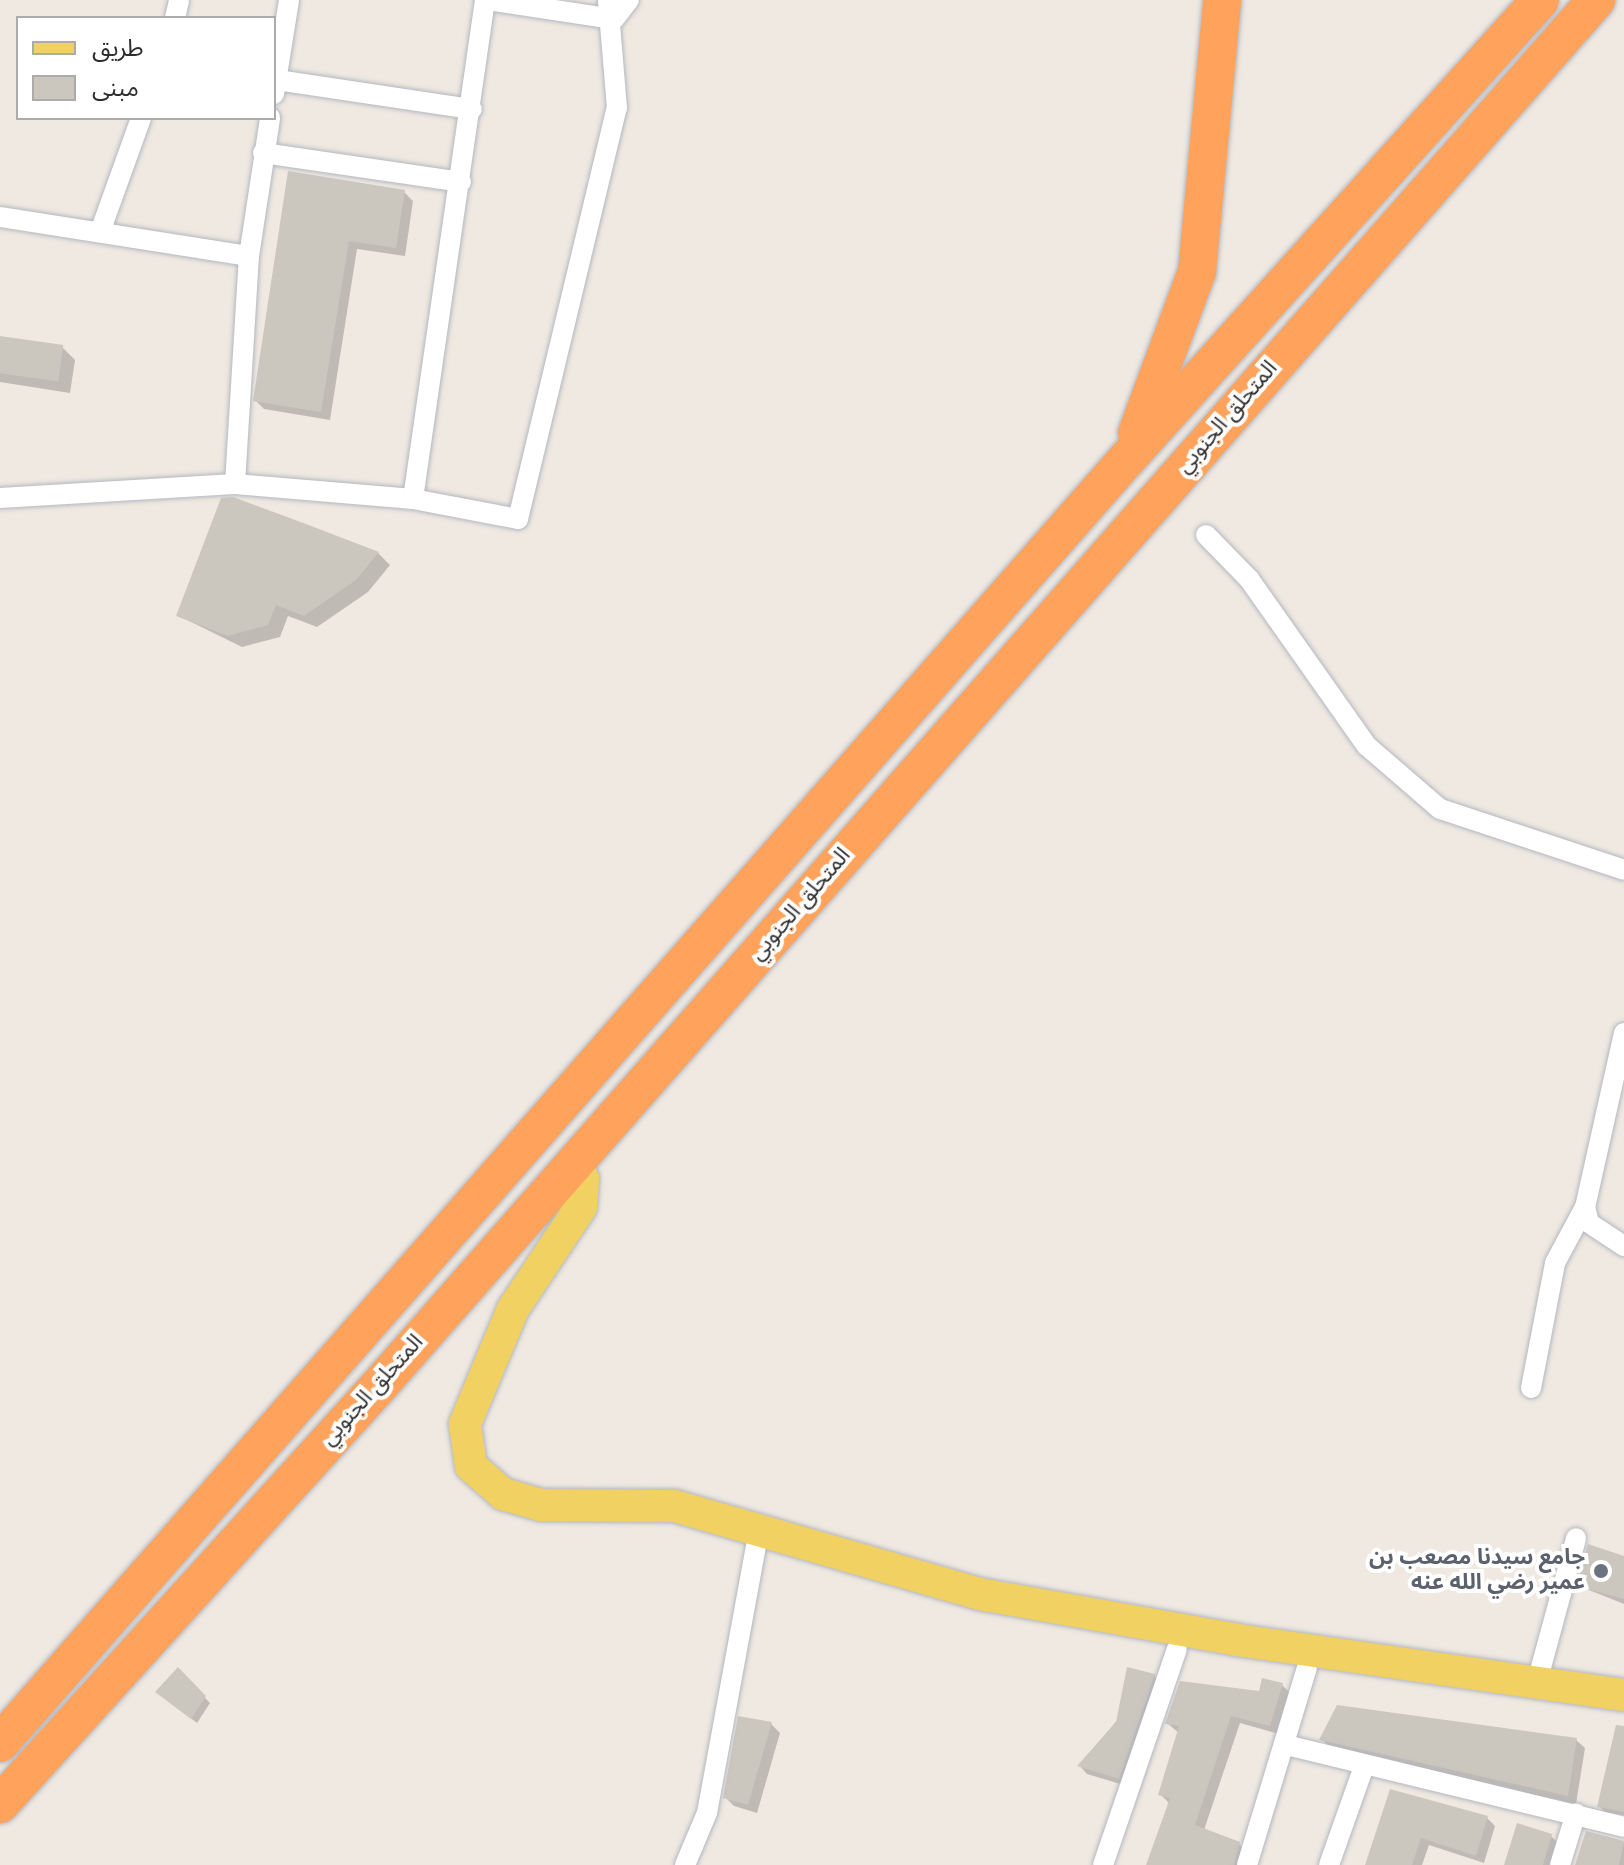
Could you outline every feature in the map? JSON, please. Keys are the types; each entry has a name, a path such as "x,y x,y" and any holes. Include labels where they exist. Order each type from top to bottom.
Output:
{"highway":[{"name":"المتحلق الجنوبي","path":"0,1743 340,1363 1127,459 1540,0"},
{"name":"المتحلق الجنوبي","path":"0,1804 378,1387 1596,0"},
{"path":"1127,459 1197,272 1226,6"}],"main road":[{"path":"575,1163 581,1207 526,1288 481,1378 463,1435 471,1466 493,1489 528,1503 646,1502 975,1609 1177,1649 1624,1713"},
{"path":"757,1537 1020,1602 1624,1695"}],"street":[{"path":"276,81 289,0"},
{"path":"413,499 486,0 611,10 629,0"},
{"path":"0,498 235,484 413,499 518,519 617,108 611,10"},
{"path":"276,87 472,109"},
{"path":"100,232 140,120"},
{"path":"235,484 249,256 263,153 264,120"},
{"path":"263,153 461,182"},
{"path":"0,217 249,256"},
{"path":"1206,535 1249,579 1367,746 1440,809 1624,870"},
{"path":"1531,1388 1555,1263 1585,1207 1624,1033"},
{"path":"1585,1207 1589,1223 1624,1246"},
{"path":"685,1865 707,1813 757,1537"},
{"path":"1537,1682 1576,1538"},
{"path":"1103,1865 1177,1649"},
{"path":"1247,1865 1307,1668"},
{"path":"1286,1745 1624,1827"},
{"path":"1329,1865 1364,1766"},
{"path":"1560,1865 1576,1813"}],"building":[{"path":"288,171 405,190 396,248 349,241 321,412 253,401"},
{"path":"0,336 63,345 58,382 0,373"},
{"path":"233,497 379,552 356,580 304,616 276,605 268,625 228,636 176,616 221,498"},
{"name":"جامع سيدنا مصعب بن عمير رضي الله عنه","path":"1588,1544 1624,1556 1624,1599 1576,1586"},
{"path":"178,1667 206,1696 191,1719 155,1692"},
{"path":"1127,1667 1155,1674 1119,1779 1077,1766 1116,1722"},
{"path":"1262,1678 1283,1683 1270,1726 1231,1716 1195,1825 1240,1842 1234,1865 1146,1865 1170,1798 1158,1795 1179,1726 1165,1724 1180,1681 1259,1691"},
{"path":"1337,1705 1577,1738 1568,1796 1319,1740"},
{"path":"738,1716 772,1722 748,1805 723,1798"},
{"path":"1616,1725 1624,1726 1624,1812 1597,1807"},
{"path":"1390,1789 1488,1816 1476,1856 1421,1838 1412,1865 1365,1865"},
{"path":"1517,1823 1552,1834 1543,1865 1504,1865"},
{"path":"1586,1831 1624,1841 1619,1865 1575,1865"}],"place":[{"name":"جامع سيدنا مصعب بن عمير رضي الله عنه","path":"1601,1571"}]}
